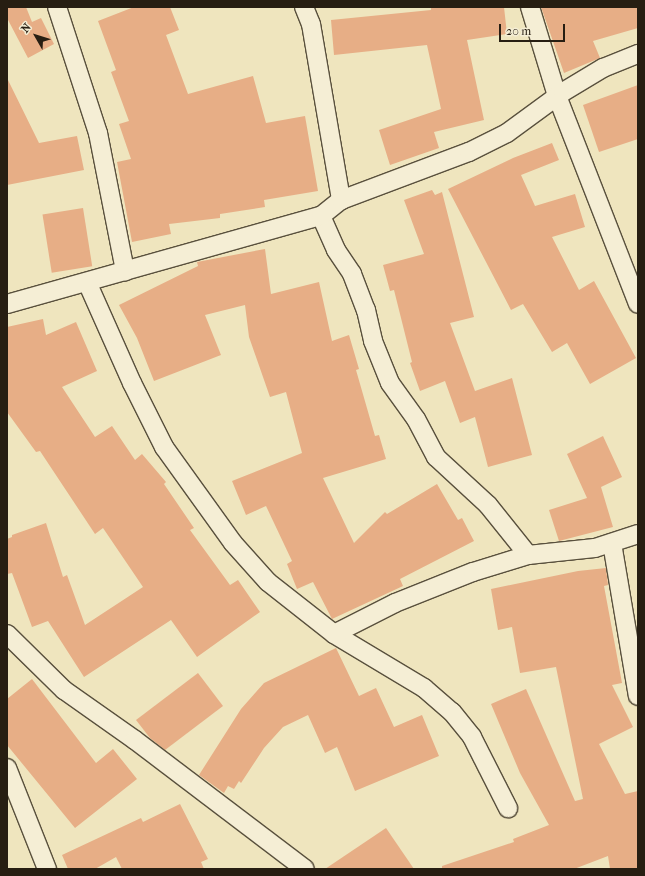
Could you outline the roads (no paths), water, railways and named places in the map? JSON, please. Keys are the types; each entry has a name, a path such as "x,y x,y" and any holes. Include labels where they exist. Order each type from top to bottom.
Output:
{"street":[{"path":"57,7 98,133 124,271"},
{"path":"304,7 311,24 341,200"},
{"path":"530,7 557,96 638,304"},
{"path":"7,304 321,216 341,200 469,152 507,133 557,96 603,68 638,54"},
{"path":"321,216 336,250 352,274 366,310 373,341 390,383 416,419 436,457 488,505 528,555"},
{"path":"87,282 132,383 164,447 206,507 268,582 334,634 424,688 452,712 472,737 508,808"},
{"path":"334,634 403,600 473,572 528,555 595,548 638,534"},
{"path":"612,543 638,696"},
{"path":"7,634 64,690 141,744 305,869"},
{"path":"7,768 47,869"}]}
